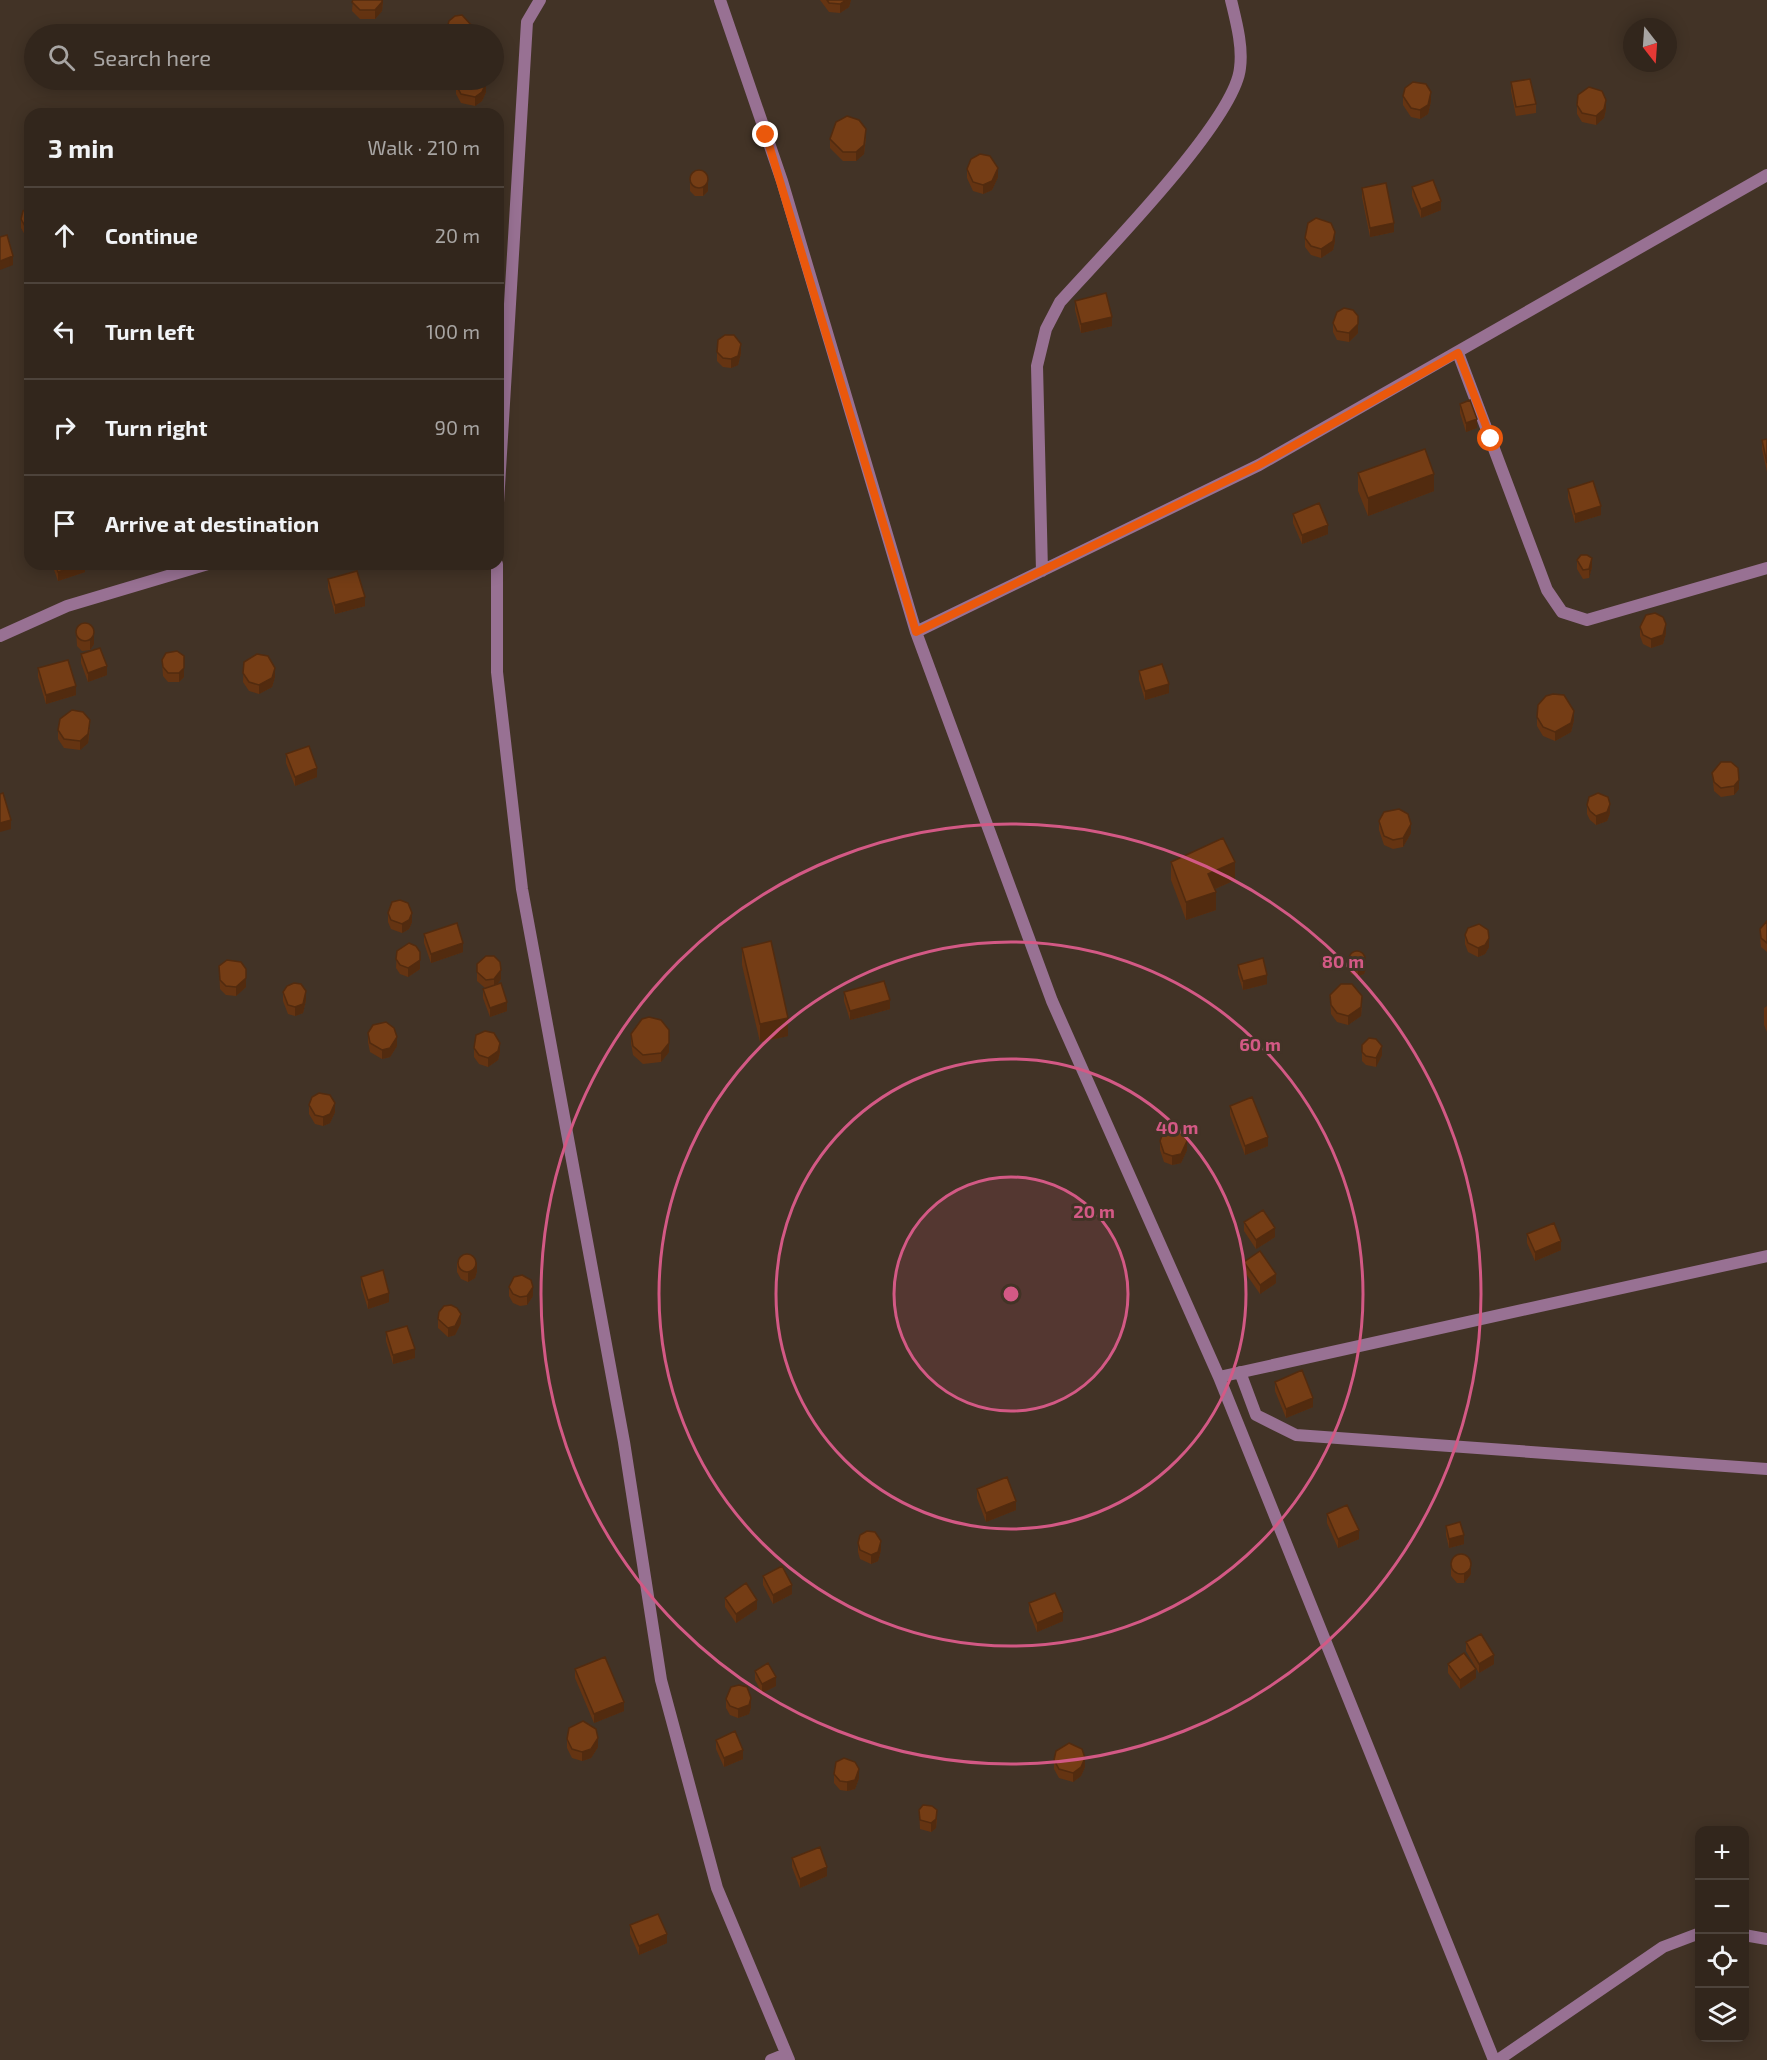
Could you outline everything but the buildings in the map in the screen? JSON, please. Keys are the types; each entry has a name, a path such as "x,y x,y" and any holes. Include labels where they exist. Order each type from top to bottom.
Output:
{"street":[{"path":"504,403 527,22 540,0"},
{"path":"720,0 782,181 916,632 1052,1001 1220,1377 1496,2060 1663,1947 1697,1934"},
{"path":"1042,571 1037,366 1046,329 1060,302 1196,148 1227,104 1240,69 1238,32 1231,0"},
{"path":"916,632 1259,465 1767,176"},
{"path":"1458,353 1547,590 1562,612 1587,620 1767,568"},
{"path":"0,636 67,606 188,570"},
{"path":"497,570 496,672 522,890 624,1442 661,1680 717,1888 787,2057 771,2060"},
{"path":"1220,1377 1767,1256"},
{"path":"1240,1372 1256,1415 1296,1435 1767,1468"},
{"path":"1749,1936 1767,1939"}],"route":[{"path":"766,135 782,181 916,632 1259,465 1458,353 1491,439"}]}
